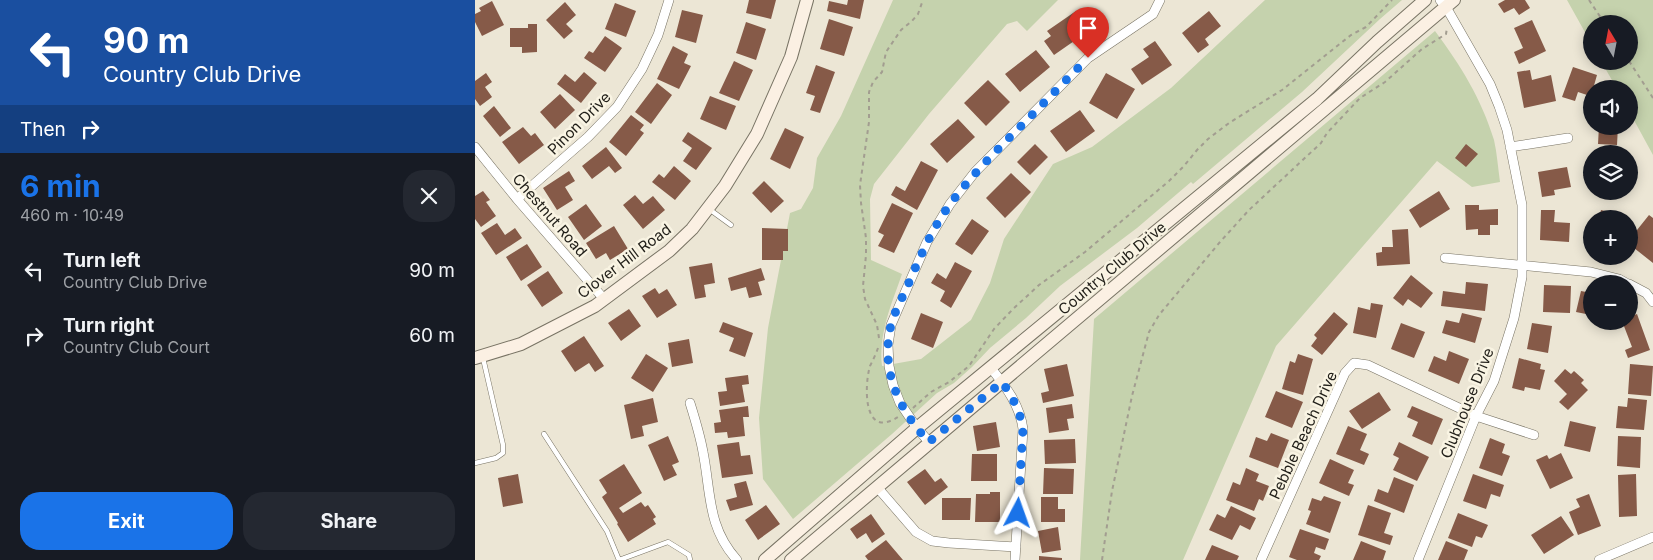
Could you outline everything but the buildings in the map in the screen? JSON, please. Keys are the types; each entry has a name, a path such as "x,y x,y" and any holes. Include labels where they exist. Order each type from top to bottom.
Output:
{"main road":[{"name":"Clover Hill Road","path":"479,357 521,344 595,306 669,251 692,229 725,186 757,134 791,57 807,0"},
{"name":"Country Club Drive","path":"765,560 917,428 1317,99 1425,0"},
{"name":"Country Club Drive","path":"791,560 1447,5"}],"street":[{"name":"Pinon Drive","path":"517,199 588,137 617,107 642,70 669,0"},
{"path":"929,442 906,413 900,402 893,385 889,366 888,345 891,325 927,242 950,204 975,172 1088,58 1153,14 1160,0"},
{"name":"Clubhouse Drive","path":"1418,560 1476,416 1494,381 1514,318 1522,277 1522,204 1507,130 1490,84 1447,5"},
{"path":"1510,147 1568,138"},
{"name":"Chestnut Road","path":"475,147 517,199 605,299"},
{"path":"1445,258 1522,264 1603,275"},
{"path":"1638,289 1645,293 1653,302"},
{"name":"Pebble Beach Drive","path":"1261,560 1345,373 1354,363 1367,365 1476,416"},
{"path":"991,368 1016,403 1023,429 1015,560"},
{"path":"690,403 703,451 713,514 719,534 727,549 737,560"},
{"path":"1476,416 1534,435"},
{"path":"877,487 916,532 932,541 1016,547"},
{"path":"1599,560 1653,537"}],"lane":[{"path":"708,208 731,225"},
{"path":"475,463 496,458 503,453 503,445 479,357"},
{"path":"544,434 607,531 619,560 668,542 689,555 690,560"}],"path":[{"path":"879,339 877,325 865,299 863,286 866,246 860,185 869,122 869,92 873,82 882,72 886,52 901,30 918,14 923,0"},
{"path":"879,345 870,366 867,402 874,418 878,422 884,422 893,420 918,406 931,392 949,382 969,366 995,329 1039,285 1085,252 1169,180 1208,139 1229,123 1282,90 1351,35 1366,27 1392,0"},
{"path":"1589,0 1599,15"},
{"path":"1102,560 1112,492 1132,396 1149,332 1159,314 1249,210 1321,143 1327,133 1360,98 1385,82 1422,49 1446,34 1447,5"},
{"path":"1635,70 1653,98"}],"green space":[{"path":"893,0 1058,0 1027,31 1017,21 1007,24 929,114 874,184 870,199 871,260 902,274 884,330 881,354 882,366 921,359 971,320 990,283 1004,239 1053,164 1092,147 1171,88 1265,0 1402,0 1302,92 1193,184 1191,182 1137,228 1060,286 990,348 954,383 937,393 793,519 763,479 759,418 768,328 790,213 801,209 813,188 817,158 841,116"},
{"path":"1567,0 1653,0 1653,155 1638,128 1638,80 1612,80 1606,70 1638,70 1638,15 1583,15 1583,29"},
{"path":"1435,31 1462,70 1483,110 1494,140 1500,182 1472,187 1437,161 1276,346 1183,560 1080,560 1094,319"}],"route":[{"path":"1018,513 1023,429 1016,403 1002,382 929,442 906,413 893,385 889,366 888,345 891,325 927,242 950,204 975,172 1088,58"}]}
